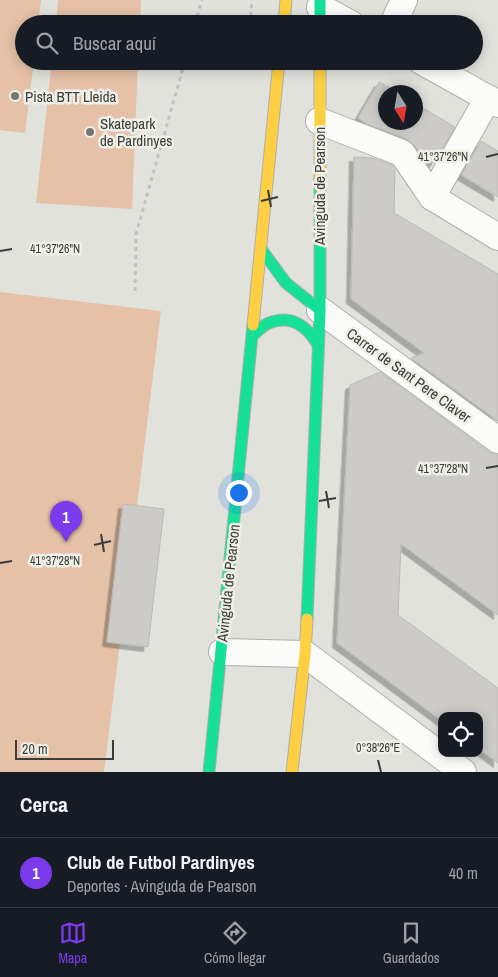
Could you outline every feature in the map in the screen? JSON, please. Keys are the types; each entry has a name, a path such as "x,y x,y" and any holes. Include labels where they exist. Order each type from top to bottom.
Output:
{"street":[{"path":"285,15 286,0"},
{"path":"397,15 404,0"},
{"path":"318,9 331,15"},
{"name":"Avinguda de Pearson","path":"209,772 278,70"},
{"name":"Avinguda de Pearson","path":"292,772 305,654 320,310 320,70"},
{"path":"432,197 493,101 437,70"},
{"path":"319,121 402,153 432,197 498,237"},
{"path":"261,249 286,283 320,310"},
{"name":"Carrer de Sant Pere Claver","path":"320,310 498,440"},
{"path":"252,335 268,323 284,320 302,325 312,335 318,345"},
{"path":"222,652 305,654 463,772"}],"path":[{"path":"198,15 202,0"},
{"path":"251,15 252,0"},
{"path":"135,291 136,234 182,70"}],"shaded area":[{"name":"Pista BTT Lleida","path":"0,0 41,0 39,15 15,15 15,70 33,70 25,133 0,130"},
{"path":"58,0 141,0 140,15 57,15"},
{"name":"Skatepark de Pardinyes","path":"51,70 138,70 132,209 36,203"},
{"path":"0,292 161,311 104,772 0,772"}],"building":[{"path":"379,82 384,85 378,85 378,128 358,118"},
{"path":"423,108 455,127 434,163 422,155 407,139 383,130 423,130"},
{"path":"481,141 498,151 498,197 461,175"},
{"path":"354,157 373,158 392,165 395,169 394,213 498,274 498,421 411,358 424,353 351,299"},
{"path":"380,372 489,452 498,455 498,615 401,544 398,615 498,688 498,763 483,752 483,712 438,712 438,718 337,643 350,385"},
{"path":"123,504 164,509 148,647 107,642"}],"traffic: fast":[{"path":"320,0 320,15"},
{"path":"307,619 320,310 320,187"},
{"path":"261,249 286,283 320,310"},
{"path":"253,335 269,323 284,320 291,321 309,332 318,345"},
{"path":"209,772 253,325"}],"traffic: slow":[{"path":"285,15 286,0"},
{"path":"253,325 278,70"},
{"path":"320,70 320,187"},
{"path":"292,772 307,619"}],"place":[{"name":"Pista BTT Lleida","path":"15,96"},
{"name":"Skatepark de Pardinyes","path":"90,132"},
{"name":"Club de Futbol Pardinyes","path":"66,542"}]}
